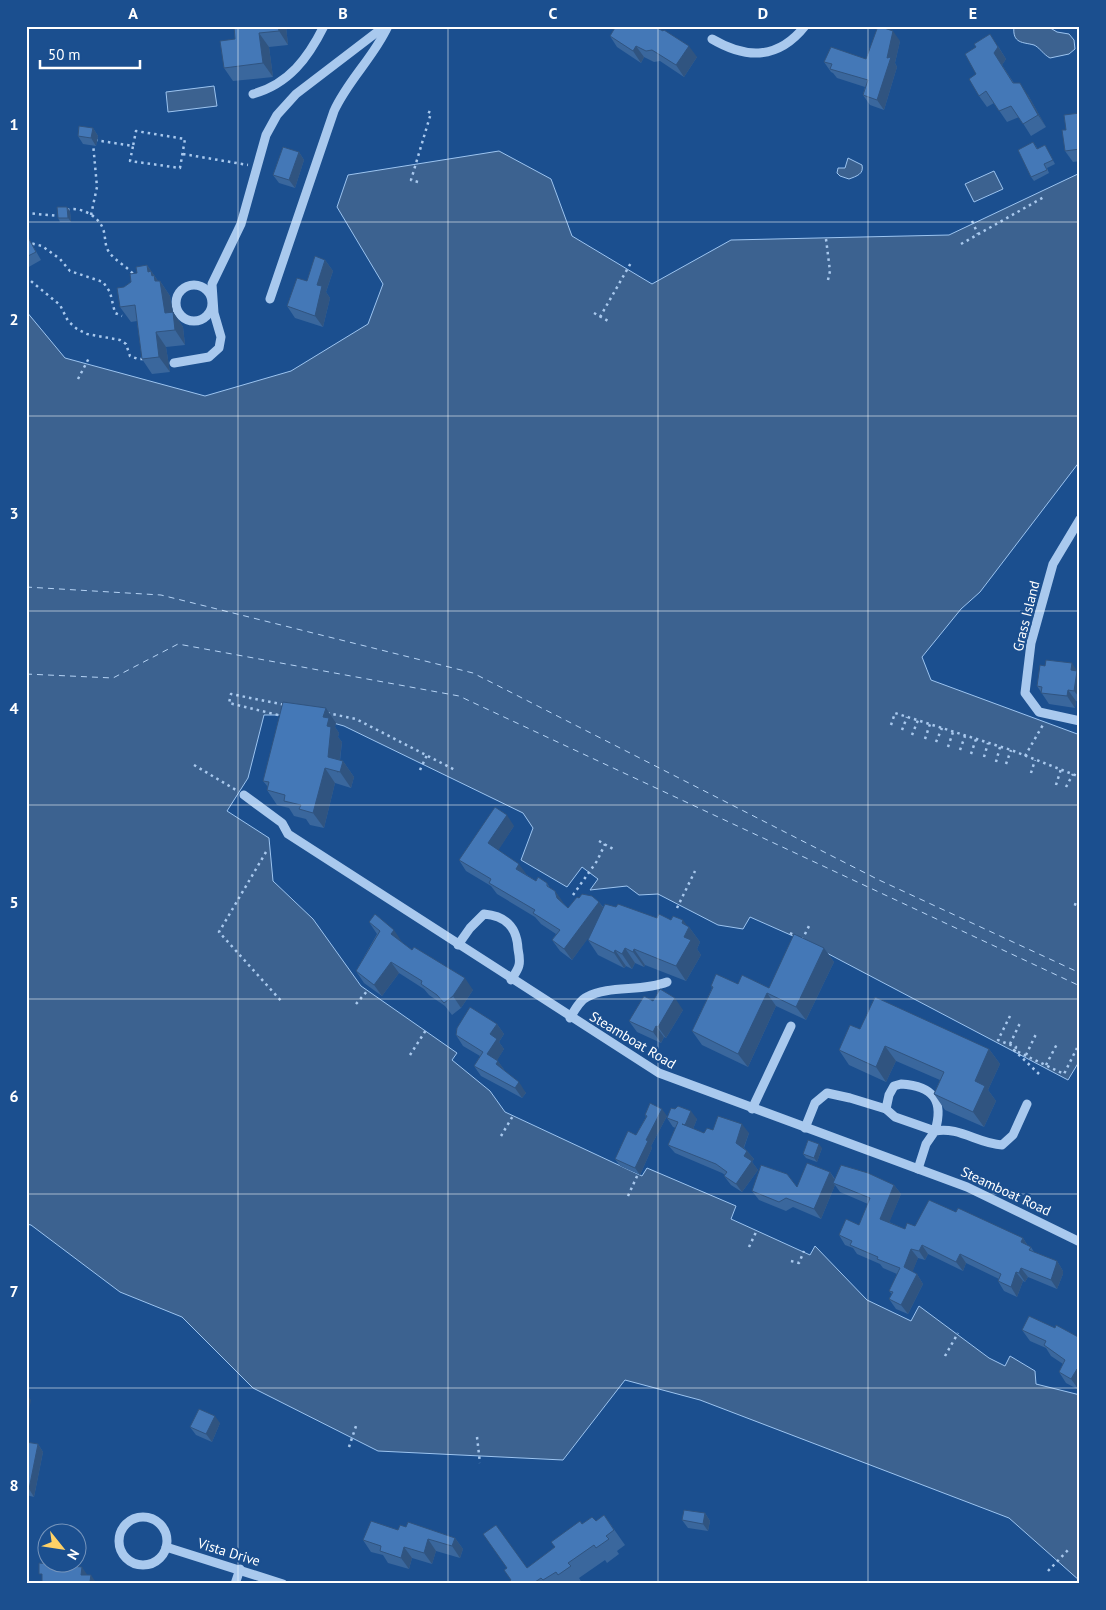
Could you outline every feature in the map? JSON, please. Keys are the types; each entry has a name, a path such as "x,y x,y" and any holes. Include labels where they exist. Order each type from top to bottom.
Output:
{"street":[{"path":"253,94 275,86 286,78 312,50 324,26"},
{"path":"174,362 209,357 219,348 221,337 213,303 210,292 200,285 188,285 179,292 176,303 177,309 185,319 198,321 208,314 213,303 212,284 241,224 266,135 287,102 307,84 387,26"},
{"path":"270,299 334,111 340,98 379,46 387,26"},
{"path":"712,38 729,48 748,54 760,54 788,43 805,26"},
{"name":"Grass Island","path":"1080,519 1054,564 1031,643 1025,693 1039,712 1080,721"},
{"name":"Steamboat Road","path":"244,795 282,823 288,834 511,980 659,1073 1002,1202 1080,1242"},
{"path":"458,945 470,928 484,914 496,915 508,922 514,929 518,940 519,966 511,980"},
{"path":"570,1018 586,997 606,992 647,988 667,982"},
{"path":"752,1109 791,1026"},
{"path":"886,1109 889,1095 894,1086 916,1085 930,1093 937,1101 940,1114 935,1131 926,1144 918,1169"},
{"path":"804,1128 815,1103 827,1093 886,1109 895,1117 935,1131 946,1129 989,1144 1002,1145 1013,1136 1027,1104"},
{"path":"136,1518 152,1518 163,1527 167,1534 166,1547 156,1562 138,1564 127,1558 122,1552 119,1541 122,1530 136,1518"},
{"name":"Vista Drive","path":"166,1547 283,1584"},
{"path":"235,1584 240,1569"}],"path":[{"path":"418,182 411,180 431,113 425,110"},
{"path":"136,131 186,139 180,168 130,161 133,146 136,131"},
{"path":"91,215 98,187 92,152 94,139 133,146"},
{"path":"183,154 257,166"},
{"path":"961,244 1044,197"},
{"path":"26,213 61,216 68,209 75,208 91,215 103,228 108,251 139,280"},
{"path":"972,221 978,234"},
{"path":"826,238 830,271 828,280"},
{"path":"26,242 42,246 60,260 70,271 103,282 110,292 115,313 122,316"},
{"path":"600,317 632,261"},
{"path":"26,277 60,305 68,321 77,329 87,334 120,340 126,344 130,356 138,360 143,359"},
{"path":"594,313 608,321"},
{"path":"78,379 89,358"},
{"path":"278,715 229,703 230,694 288,706"},
{"path":"327,713 356,719 455,770"},
{"path":"890,725 895,713 1011,750 1080,777"},
{"path":"902,730 907,717"},
{"path":"912,734 918,720"},
{"path":"1025,756 1044,723"},
{"path":"925,739 930,724"},
{"path":"936,742 942,728"},
{"path":"948,747 953,732"},
{"path":"960,750 965,736"},
{"path":"971,754 976,739"},
{"path":"984,757 988,743"},
{"path":"996,762 1000,747"},
{"path":"1006,764 1011,750"},
{"path":"420,770 427,755"},
{"path":"1031,773 1035,760"},
{"path":"194,765 244,795"},
{"path":"1056,785 1061,769"},
{"path":"1066,787 1073,774"},
{"path":"600,842 613,849"},
{"path":"573,895 597,862 604,844"},
{"path":"266,852 219,932 283,1003"},
{"path":"677,908 695,871"},
{"path":"1074,904 1080,906"},
{"path":"790,933 802,940 809,926"},
{"path":"356,1004 368,990"},
{"path":"1010,1016 998,1040 1016,1047 1014,1050 1039,1074"},
{"path":"1010,1044 1021,1021"},
{"path":"410,1055 426,1030"},
{"path":"1026,1055 1037,1032"},
{"path":"1046,1065 1058,1042"},
{"path":"1014,1050 1064,1074 1077,1048"},
{"path":"501,1136 514,1114"},
{"path":"628,1196 638,1174"},
{"path":"749,1247 756,1230"},
{"path":"791,1261 799,1263 804,1251"},
{"path":"945,1356 958,1333"},
{"path":"349,1447 357,1422"},
{"path":"477,1437 480,1463"},
{"path":"1048,1571 1070,1548"}],"water":[{"path":"1014,26 1047,26 1057,32 1069,34 1074,40 1075,49 1069,54 1050,58 1036,46 1019,41 1015,36"},
{"path":"214,86 217,106 168,112 166,92"},
{"path":"499,151 551,179 572,236 652,284 731,240 949,235 1080,173 1080,461 980,592 961,609 922,657 931,680 1080,735 1080,1060 1068,1080 802,940 750,917 743,929 718,925 658,894 639,895 627,886 590,890 598,879 582,867 567,887 521,860 533,828 523,813 344,726 305,715 264,715 248,778 227,811 269,838 273,881 313,919 361,986 457,1053 452,1060 490,1091 505,1112 642,1176 647,1168 736,1206 731,1219 810,1255 815,1246 867,1300 911,1321 919,1306 989,1358 1005,1366 1010,1356 1035,1371 1036,1384 1080,1395 1080,1581 1009,1518 700,1400 625,1380 563,1460 378,1451 253,1388 182,1317 120,1292 31,1225 26,1224 26,311 65,358 205,396 291,371 368,324 383,284 337,207 348,175"},
{"path":"848,158 862,165 862,171 849,179 837,173 838,168 845,168"},
{"path":"994,171 1003,189 974,202 965,184"}],"building":[{"path":"234,26 278,26 279,31 259,33 263,63 224,68 220,41 235,39"},
{"path":"616,26 625,26 627,28 628,26 653,26 664,30 689,46 676,65 652,50 646,51 636,46 633,51 610,36"},
{"path":"878,26 893,31 887,58 891,57 877,100 863,95 868,80 830,69 832,64 824,62 831,47 866,59"},
{"path":"990,34 998,47 994,53 1013,83 1020,83 1038,115 1023,124 1011,106 999,111 986,91 979,96 969,79 976,74 965,54 976,47 974,44"},
{"path":"1080,113 1080,149 1065,151 1062,130 1066,130 1064,115"},
{"path":"79,126 93,128 91,138 78,136"},
{"path":"1033,142 1037,149 1045,145 1053,160 1044,164 1047,170 1031,177 1018,150"},
{"path":"283,147 299,152 289,180 273,175"},
{"path":"57,207 67,207 68,218 58,218"},
{"path":"29,239 36,252 26,257 26,240"},
{"path":"315,256 325,260 317,285 322,286 315,316 287,306 297,278 307,281"},
{"path":"147,265 148,272 151,271 155,281 160,281 165,313 173,312 175,330 156,332 159,357 142,359 135,305 120,307 117,288 124,287 131,282 130,274 137,273 136,267"},
{"path":"1046,660 1072,663 1071,670 1077,671 1074,691 1068,690 1067,696 1041,693 1042,687 1037,686 1040,665 1045,666"},
{"path":"283,702 326,708 323,717 329,718 327,726 331,727 328,757 343,761 340,772 325,768 313,813 299,809 301,805 284,801 285,795 267,790 269,782 263,781"},
{"path":"495,807 507,815 488,843 519,864 516,869 536,881 538,877 547,883 547,886 555,891 557,898 568,908 582,894 592,896 599,902 564,949 552,940 560,930 533,913 535,910 489,883 491,879 459,860"},
{"path":"605,904 616,907 618,904 657,918 659,914 671,920 673,916 683,920 682,923 689,927 684,937 691,940 676,966 634,949 633,952 625,948 622,954 615,950 614,953 588,940"},
{"path":"375,914 394,930 391,934 412,950 414,947 465,978 453,996 444,1003 437,995 421,984 422,981 391,962 374,985 356,971 380,931 369,922"},
{"path":"794,934 824,948 796,1007 767,993 738,1054 692,1031 713,987 711,986 716,974 738,984 742,975 769,988"},
{"path":"660,989 675,998 658,1027 656,1026 653,1032 629,1021 644,996 653,1001"},
{"path":"875,997 989,1049 975,1081 985,1086 973,1112 934,1094 944,1072 885,1046 876,1067 839,1050 850,1025 860,1029"},
{"path":"470,1007 497,1024 490,1034 497,1039 487,1054 498,1061 496,1064 519,1082 515,1088 474,1066 483,1052 456,1035 457,1028"},
{"path":"650,1103 662,1109 646,1140 648,1141 635,1168 615,1159 628,1131 636,1135 647,1116 645,1115"},
{"path":"678,1106 691,1111 685,1125 682,1124 704,1133 707,1128 713,1130 718,1116 742,1124 736,1143 747,1151 744,1156 752,1161 736,1184 724,1176 727,1172 716,1164 668,1145 678,1122 667,1118 671,1108 675,1109"},
{"path":"808,1140 819,1144 814,1158 803,1154"},
{"path":"807,1163 830,1172 814,1209 786,1198 779,1202 752,1191 761,1165 787,1174 797,1187"},
{"path":"841,1165 868,1173 894,1185 880,1219 905,1229 907,1223 915,1226 929,1200 956,1212 958,1208 1023,1238 1021,1242 1031,1247 1029,1250 1057,1261 1051,1280 1021,1268 1019,1273 1016,1272 1011,1287 998,1281 1001,1274 960,1254 956,1262 922,1245 919,1251 911,1249 904,1267 917,1274 901,1305 889,1299 893,1292 889,1291 900,1268 850,1245 852,1241 839,1235 846,1219 859,1225 870,1198 833,1183"},
{"path":"1029,1316 1055,1328 1056,1325 1080,1338 1080,1370 1077,1369 1071,1379 1059,1372 1065,1360 1044,1345 1046,1341 1022,1330"},
{"path":"199,1409 215,1416 206,1434 190,1427"},
{"path":"26,1442 38,1444 29,1489 26,1489"},
{"path":"684,1510 705,1513 703,1524 682,1520"},
{"path":"604,1515 614,1530 606,1536 609,1539 596,1548 594,1545 568,1563 571,1566 558,1575 556,1572 532,1584 506,1584 511,1580 504,1570 507,1568 483,1534 496,1525 527,1568 555,1547 551,1542 580,1521 582,1524 592,1517 596,1521"},
{"path":"371,1521 398,1530 400,1525 406,1527 408,1522 455,1538 452,1546 428,1539 424,1553 404,1547 401,1558 380,1551 381,1546 363,1540"},
{"path":"39,1572 81,1572 81,1575 91,1575 90,1581 103,1584 42,1584 42,1574 39,1574"}],"ferry route":[{"path":"26,587 161,595 473,673 879,880 1080,973"},
{"path":"26,674 113,678 178,644 459,696 1080,986"}]}
